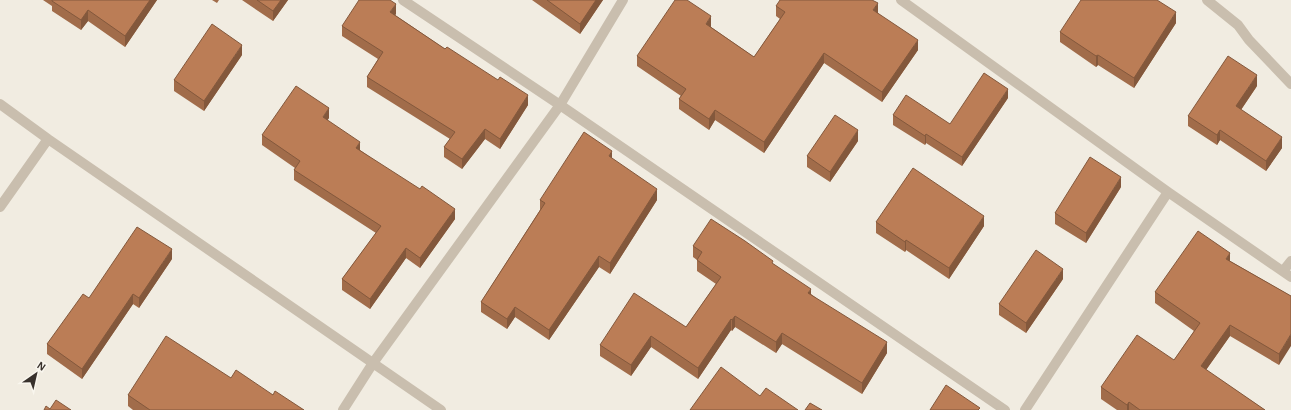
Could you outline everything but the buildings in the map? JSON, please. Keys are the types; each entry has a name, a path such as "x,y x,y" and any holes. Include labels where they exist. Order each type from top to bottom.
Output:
{"street":[{"path":"403,0 560,105 1005,410"},
{"path":"343,410 373,363 560,105 623,0"},
{"path":"901,0 1168,192 1287,274 1291,261"},
{"path":"1207,0 1238,25 1249,40 1291,84"},
{"path":"0,104 48,139 441,410"},
{"path":"0,207 48,139"},
{"path":"1025,410 1168,192"}]}
